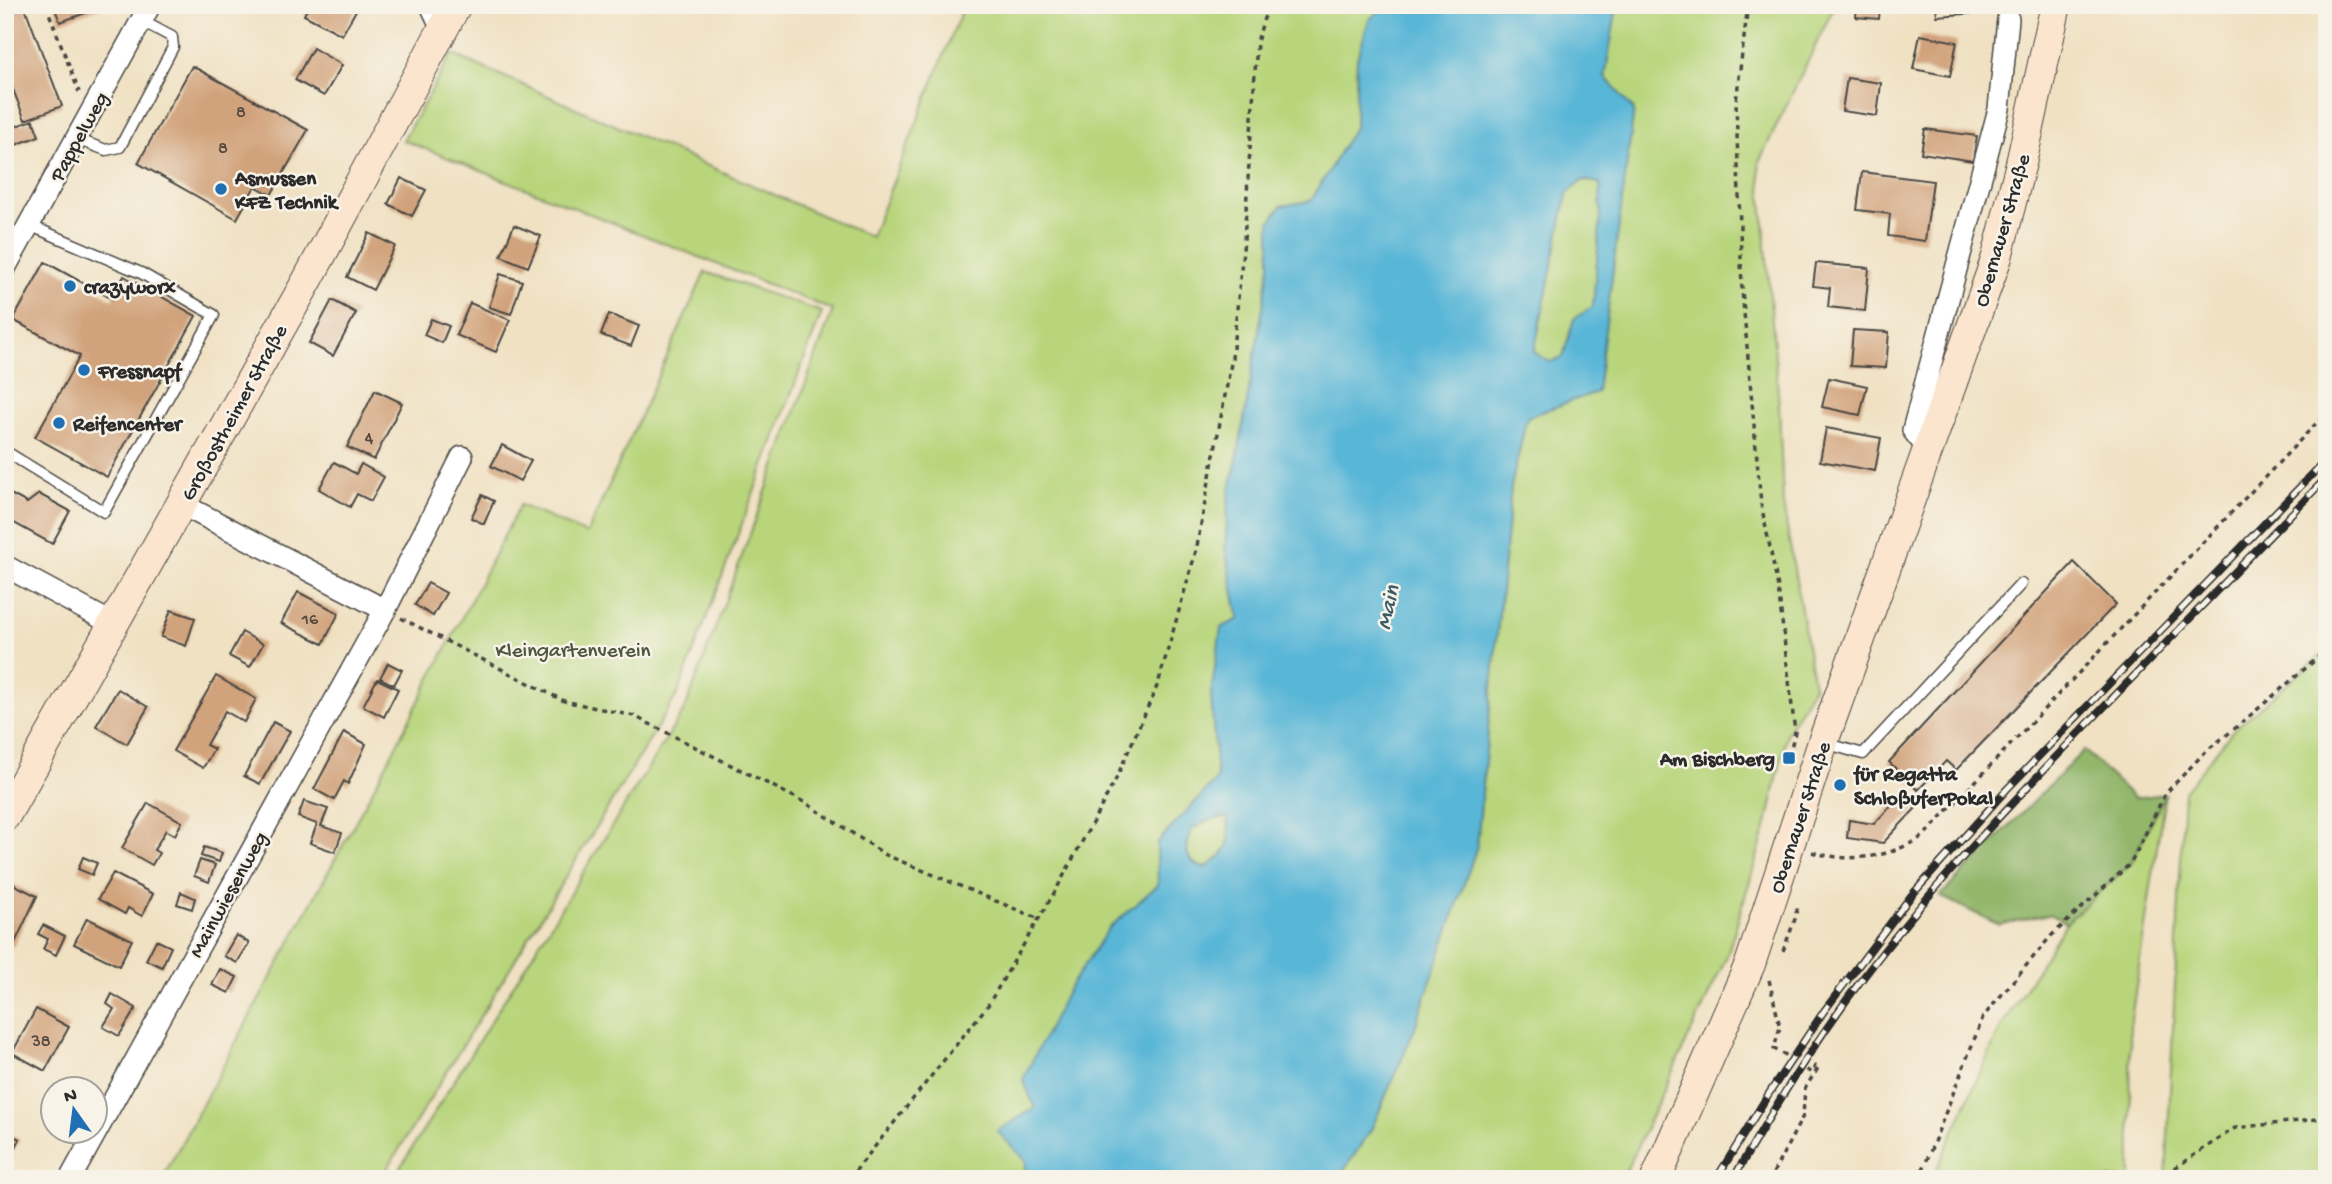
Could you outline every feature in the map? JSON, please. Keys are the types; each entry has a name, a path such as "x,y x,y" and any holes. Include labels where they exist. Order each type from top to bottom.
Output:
{"main road":[{"name":"Großostheimer Straße","path":"5,816 306,281 456,5"},
{"name":"Obernauer Straße","path":"1656,1179 1750,964 1823,742 1997,257 2056,5"}],"street":[{"name":"Pappelweg","path":"5,268 146,13"},
{"name":"Obernauer Straße","path":"1928,449 1913,430 1999,109 2008,19"},
{"name":"Mainwiesenweg","path":"70,1179 385,610 462,457"},
{"path":"181,504 385,610"},
{"path":"5,566 113,625"}],"lane":[{"path":"425,5 439,36"},
{"path":"76,139 106,150 120,147 173,47 172,37 146,13"},
{"path":"5,452 104,512 214,315 141,273 29,225"},
{"path":"1823,742 1863,754 2021,584"}],"path":[{"path":"46,5 88,118"},
{"path":"849,1179 988,1005 1116,779 1158,684 1196,551 1232,358 1244,240 1257,42 1264,18 1277,5"},
{"path":"1748,5 1736,102 1742,290 1761,504 1778,587 1795,732"},
{"path":"1790,846 1829,858 1877,856 1915,842 2327,412"},
{"path":"385,610 564,701 634,716 806,803 886,855 1039,919"},
{"path":"1918,1179 1983,1017 2052,936 2131,863 2165,794 2206,751 2327,650"},
{"path":"1750,964 1771,982 1780,1027 1774,1049 1792,1058 1811,1073 1815,1066 1819,1067 1805,1088 1802,1116 1770,1179"},
{"path":"2158,1179 2235,1128 2327,1118"}],"green space":[{"path":"964,5 1381,5 1382,9 1357,59 1355,126 1311,201 1281,206 1270,222 1270,265 1238,455 1229,493 1225,548 1239,620 1211,694 1217,779 1157,843 1158,885 1109,928 1036,1108 1025,1179 393,1179 686,707 833,310 403,140 452,54 871,237"},
{"path":"1617,5 1835,5 1759,162 1779,405 1783,504 1814,686 1787,733 1767,824 1727,956 1622,1179 1338,1179 1371,1130 1414,1030 1477,846 1511,487 1526,417 1597,391 1605,77"},
{"path":"1583,180 1600,183 1601,214 1593,307 1574,319 1563,357 1550,363 1534,352 1567,194"},
{"name":"Kleingartenverein","path":"705,272 822,312 678,693 381,1179 162,1179 384,769 520,505 587,534"},
{"path":"2327,650 2327,1179 2166,1179 2184,791 2233,730"},
{"path":"2084,750 2134,798 2165,794 2131,863 2066,923 2049,914 1999,925 1940,896"},
{"path":"2165,794 2130,1026 2131,1179 1932,1179 2001,1027 2066,923 2131,863"},
{"path":"1227,817 1229,834 1224,852 1205,868 1193,862 1189,858 1187,848 1192,829 1209,820"}],"water":[{"name":"Main","path":"1381,5 1617,5 1605,77 1634,110 1597,392 1527,417 1511,487 1477,846 1414,1030 1371,1130 1338,1179 1025,1179 1026,1161 997,1131 1035,1108 1023,1079 1068,990 1109,928 1158,885 1157,843 1217,779 1211,694 1221,628 1239,619 1225,548 1229,493 1238,455 1270,265 1270,222 1281,206 1311,201 1355,126 1357,59 1369,20 1381,9","holes":["1583,180 1600,183 1601,214 1593,306 1574,319 1563,357 1550,362 1534,352 1567,194","1227,817 1229,841 1224,853 1205,868 1193,862 1189,858 1187,848 1192,829 1208,820"]}],"building":[{"path":"24,5 62,106 25,120 5,69 5,12"},
{"path":"309,5 359,5 342,35 304,15"},
{"path":"1857,5 1880,5 1879,19 1856,17"},
{"path":"1936,5 1979,5 1979,13 1937,16"},
{"path":"54,6 106,6 60,22"},
{"path":"1920,35 1957,42 1950,76 1913,69"},
{"path":"313,48 342,65 324,96 295,80"},
{"path":"192,66 308,130 271,195 255,186 237,219 138,163"},
{"path":"1847,78 1881,83 1877,116 1842,111"},
{"path":"33,120 39,136 5,149 5,130"},
{"path":"1925,129 1977,136 1973,161 1921,153"},
{"path":"1862,172 1933,181 1925,241 1888,236 1890,214 1857,210"},
{"path":"401,178 426,190 412,216 388,204"},
{"path":"514,225 541,236 528,267 501,256"},
{"path":"369,233 395,246 373,290 347,277"},
{"path":"45,262 112,299 124,276 196,316 107,477 35,437 80,356 13,320"},
{"path":"1816,263 1869,268 1865,311 1828,307 1830,288 1813,286"},
{"path":"500,274 522,281 511,314 489,307"},
{"path":"332,300 356,313 333,356 309,343"},
{"path":"470,303 510,320 496,352 456,335"},
{"path":"609,314 639,326 631,346 601,335"},
{"path":"431,319 449,326 442,343 424,335"},
{"path":"1853,330 1889,332 1886,368 1850,366"},
{"path":"1829,378 1867,386 1860,415 1822,407"},
{"path":"375,390 402,403 374,460 347,447"},
{"path":"1826,428 1881,438 1875,471 1820,461"},
{"path":"502,445 531,461 520,481 491,466"},
{"path":"334,462 356,474 361,464 384,477 371,501 357,494 350,507 319,489"},
{"path":"5,491 27,503 39,494 70,511 52,544 5,518"},
{"path":"482,495 494,501 484,524 471,518"},
{"path":"2074,562 2116,604 1956,770 1946,761 1918,790 1889,762"},
{"path":"428,583 446,593 433,616 415,605"},
{"path":"298,592 339,613 323,644 281,623"},
{"path":"171,610 195,618 186,646 161,637"},
{"path":"242,632 263,644 250,667 229,656"},
{"path":"388,663 402,670 394,685 380,678"},
{"path":"216,676 256,699 244,722 225,711 206,745 214,749 203,768 173,751"},
{"path":"377,679 398,689 384,717 363,706"},
{"path":"118,689 148,707 127,744 96,726"},
{"path":"273,722 290,731 260,784 244,776"},
{"path":"344,732 366,744 348,784 344,781 334,800 314,789"},
{"path":"1902,794 1916,808 1883,843 1847,838 1849,820 1874,824"},
{"path":"304,801 328,809 321,826 342,833 335,852 310,843 317,824 298,817"},
{"path":"148,803 182,822 175,835 166,830 154,850 159,853 152,865 122,848"},
{"path":"204,847 222,853 219,862 201,856"},
{"path":"83,857 97,863 92,875 78,869"},
{"path":"200,860 215,865 209,882 194,876"},
{"path":"113,873 153,894 142,916 128,908 125,914 98,899"},
{"path":"13,884 37,896 13,947 5,943 5,899"},
{"path":"181,892 195,898 192,909 177,904"},
{"path":"87,918 132,940 119,966 74,944"},
{"path":"43,925 65,936 56,955 43,949 48,939 38,934"},
{"path":"236,935 249,943 237,963 224,956"},
{"path":"156,940 171,947 162,967 146,960"},
{"path":"220,969 237,977 229,993 212,985"},
{"path":"112,994 136,1008 119,1036 103,1027 114,1009 107,1004"},
{"path":"36,1009 69,1027 45,1071 12,1053"},
{"path":"5,1132 20,1139 5,1168"}],"railway":[{"path":"1716,1179 1824,1011 1911,896 2007,789 2327,459"},
{"path":"1733,1179 1814,1046 1869,970 1924,902 2041,772 2327,477"}],"place":[{"name":"Asmussen KFZ Technik","path":"221,189"},
{"name":"crazyworx","path":"70,286"},
{"name":"Fressnapf","path":"84,370"},
{"name":"Reifencenter","path":"59,423"},
{"name":"Am Bischberg","path":"1789,758"},
{"name":"für Regatta SchloßuferPokal","path":"1840,785"}]}
